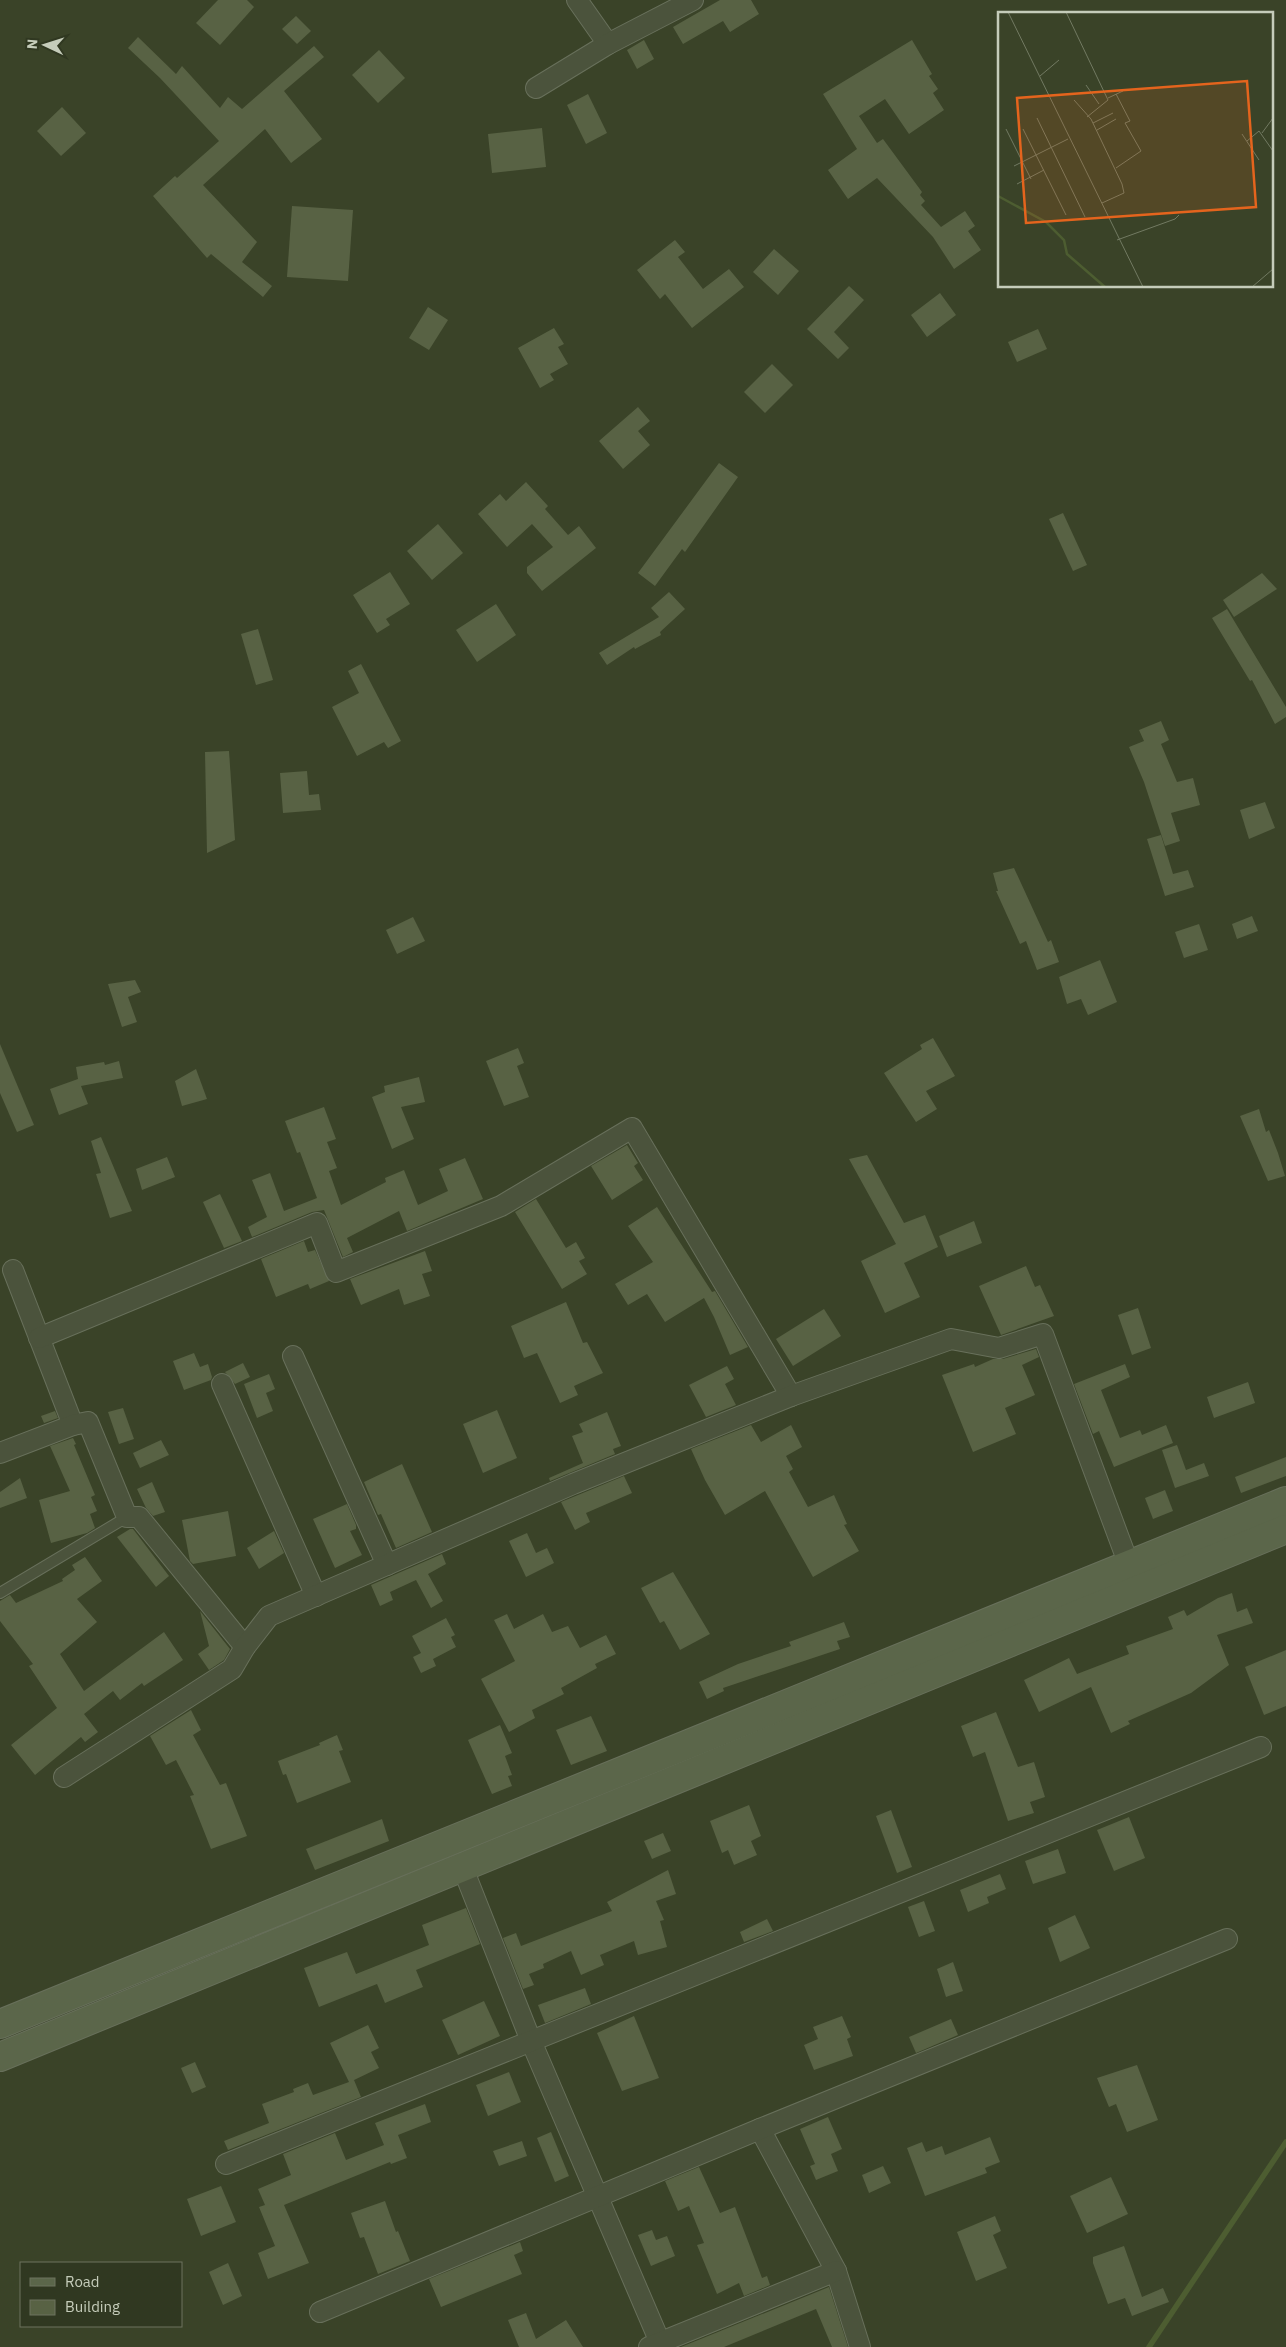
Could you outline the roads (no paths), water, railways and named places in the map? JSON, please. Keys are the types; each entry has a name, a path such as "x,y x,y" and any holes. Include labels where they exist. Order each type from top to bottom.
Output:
{"main road":[{"path":"0,2024 1286,1501"},
{"path":"0,2057 1286,1529"}],"street":[{"path":"577,0 608,44"},
{"path":"536,88 608,44 692,0"},
{"path":"40,1338 317,1223 336,1272 501,1206 632,1128 791,1396"},
{"path":"13,1270 73,1425"},
{"path":"64,1777 232,1669 245,1647 269,1616 573,1484 791,1396 952,1339 998,1348 1043,1334 1129,1565"},
{"path":"293,1356 387,1565"},
{"path":"222,1384 316,1596"},
{"path":"0,1453 73,1425 88,1422 127,1517 140,1518 245,1647"},
{"path":"226,2164 1261,1746"},
{"path":"462,1866 531,2042 598,2197 657,2346 836,2271"},
{"path":"320,2312 760,2129 1227,1939"},
{"path":"760,2129 836,2271 860,2347"}],"lane":[{"path":"0,1593 127,1517"}],"waterway":[{"path":"1149,2347 1286,2142"}]}
